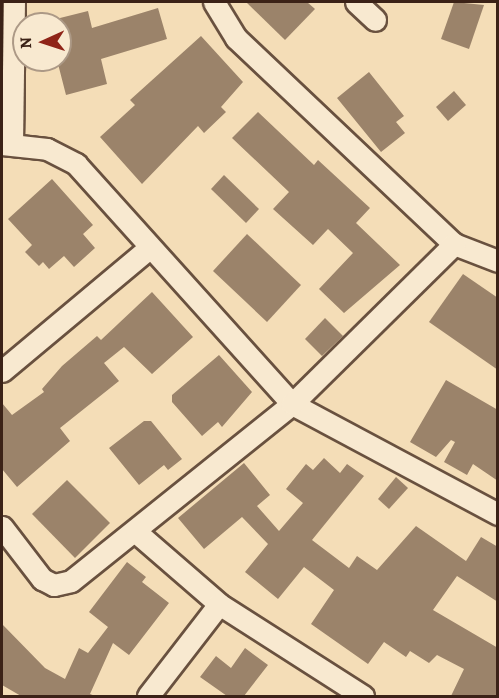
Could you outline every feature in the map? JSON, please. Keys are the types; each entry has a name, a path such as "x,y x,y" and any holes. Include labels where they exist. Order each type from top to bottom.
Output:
{"street":[{"path":"14,2 7,144 62,154 292,404 498,514"},
{"path":"214,2 236,38 454,244 498,261"},
{"path":"356,2 375,20"},
{"path":"2,526 42,579 54,585 71,581 136,532 292,404 454,244"},
{"path":"2,371 149,248"},
{"path":"136,532 219,604 363,696"},
{"path":"148,696 219,604"}],"building":[{"path":"246,2 307,2 315,9 285,40"},
{"path":"454,2 484,5 469,49 441,39"},
{"path":"158,8 167,39 101,59 107,84 66,95 60,72 72,72 72,15 88,11 92,28"},
{"path":"201,36 243,82 221,107 226,112 204,133 198,126 142,184 100,137 135,105 130,100"},
{"path":"369,72 404,116 396,122 405,133 381,152 337,98"},
{"path":"454,91 466,105 448,121 436,107"},
{"path":"258,112 314,165 318,160 370,208 356,223 400,265 344,313 319,289 353,253 328,229 313,245 273,209 289,192 232,138"},
{"path":"224,175 259,209 246,223 211,189"},
{"path":"52,179 93,225 83,234 95,248 74,267 64,256 49,269 43,262 39,266 25,252 32,245 8,219"},
{"path":"247,234 301,285 267,322 213,271"},
{"path":"463,274 498,298 498,370 429,322"},
{"path":"152,292 193,337 152,374 124,347 104,363 119,381 60,428 70,441 17,487 2,469 2,403 12,415 44,392 42,389 62,366 97,336 101,340"},
{"path":"325,318 343,336 322,356 305,339"},
{"path":"219,355 252,392 222,427 218,422 202,436 172,402 172,395"},
{"path":"446,380 498,410 498,481 473,464 467,475 444,462 455,442 451,440 436,457 410,442"},
{"path":"144,421 151,421 182,459 168,470 164,465 139,485 109,448"},
{"path":"324,458 340,473 347,464 364,476 312,540 349,568 357,556 377,570 416,526 466,561 481,537 498,547 498,602 457,576 433,610 498,648 498,696 451,696 464,669 437,655 429,663 410,651 406,657 384,642 368,664 311,624 334,590 304,567 278,599 245,572 268,544 242,517 204,549 178,518 244,463 270,495 257,506 279,531 303,503 286,489 306,464 313,470"},
{"path":"396,477 408,488 389,509 378,499"},
{"path":"67,480 110,523 75,558 32,514"},
{"path":"127,562 146,577 142,582 169,603 129,655 113,643 90,694 95,696 21,696 2,685 2,624 45,668 65,679 79,648 88,653 108,627 89,612"},
{"path":"245,648 268,665 244,696 227,696 200,677 216,656 231,668"}]}
